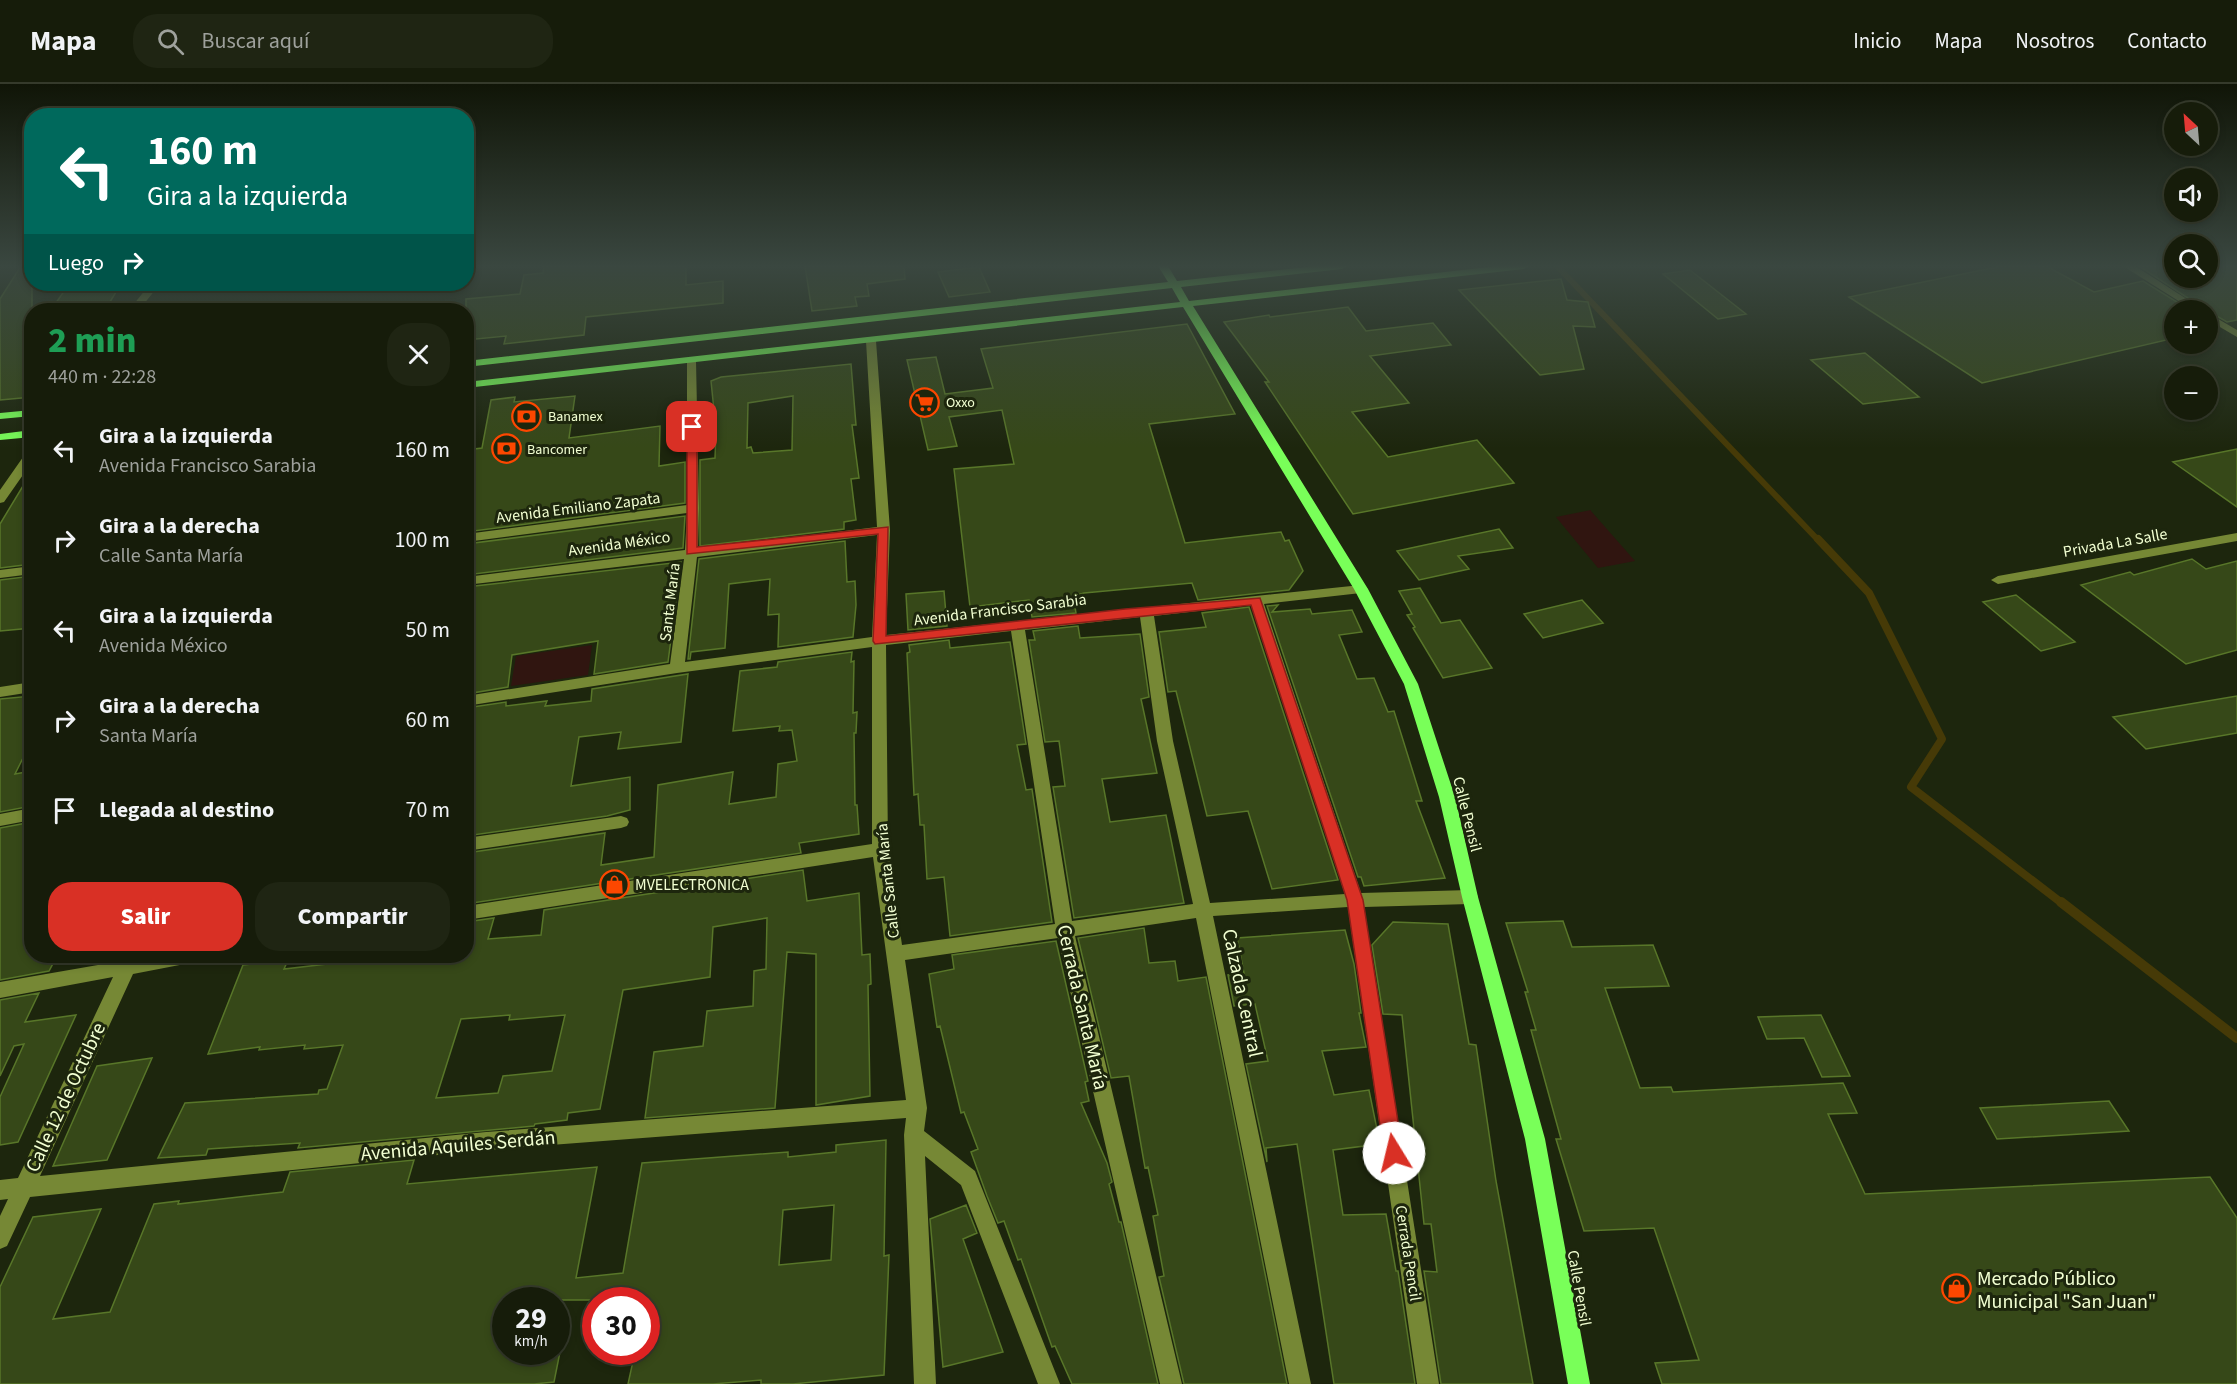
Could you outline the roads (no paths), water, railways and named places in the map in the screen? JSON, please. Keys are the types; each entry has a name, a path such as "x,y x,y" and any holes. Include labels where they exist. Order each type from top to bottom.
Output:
{"main road":[{"path":"474,363 806,327"},
{"path":"474,384 994,327"},
{"name":"Calle Pensil","path":"1202,327 1361,588 1411,684 1447,797 1470,897 1535,1139 1579,1384"},
{"path":"0,416 24,414"},
{"path":"0,437 24,434"}],"street":[{"name":"Calle Santa María","path":"871,341 884,530 879,641 880,849 917,1108 914,1135 925,1384"},
{"name":"Santa María","path":"677,668 691,552 693,508 691,361"},
{"path":"0,499 24,464"},
{"name":"Avenida Emiliano Zapata","path":"474,537 693,508"},
{"name":"Avenida México","path":"474,580 884,530"},
{"name":"Privada La Salle","path":"1998,580 2237,537"},
{"path":"0,574 24,571"},
{"name":"Avenida Francisco Sarabia","path":"474,700 677,668 879,641 1361,588"},
{"name":"Cerrada Pencil","path":"1256,601 1355,900 1428,1384"},
{"name":"Calzada Central","path":"1146,611 1165,741 1203,909 1300,1384"},
{"name":"Cerrada Santa María","path":"1017,625 1065,931 1171,1384"},
{"path":"0,692 24,688"},
{"path":"0,820 24,816"},
{"path":"474,844 621,822"},
{"path":"474,912 880,849"},
{"path":"895,954 1065,931 1203,909 1355,900 1470,897"},
{"path":"0,990 117,963"},
{"name":"Calle 12 de Octubre","path":"0,1239 129,963"},
{"name":"Avenida Aquiles Serdán","path":"0,1190 474,1142 917,1108"},
{"path":"914,1135 968,1178 1049,1384"}],"waterway":[{"path":"1615,327 1819,541"},
{"path":"1818,539 1869,593 1942,739 1911,787 2063,904"},
{"path":"2061,902 2237,1038"}],"place":[{"name":"Oxxo","path":"925,402"},
{"name":"Banamex","path":"527,416"},
{"name":"Bancomer","path":"506,449"},
{"name":"MVELECTRONICA","path":"614,884"},
{"name":"Mercado Público Municipal \"San Juan\"","path":"1956,1289"}]}
